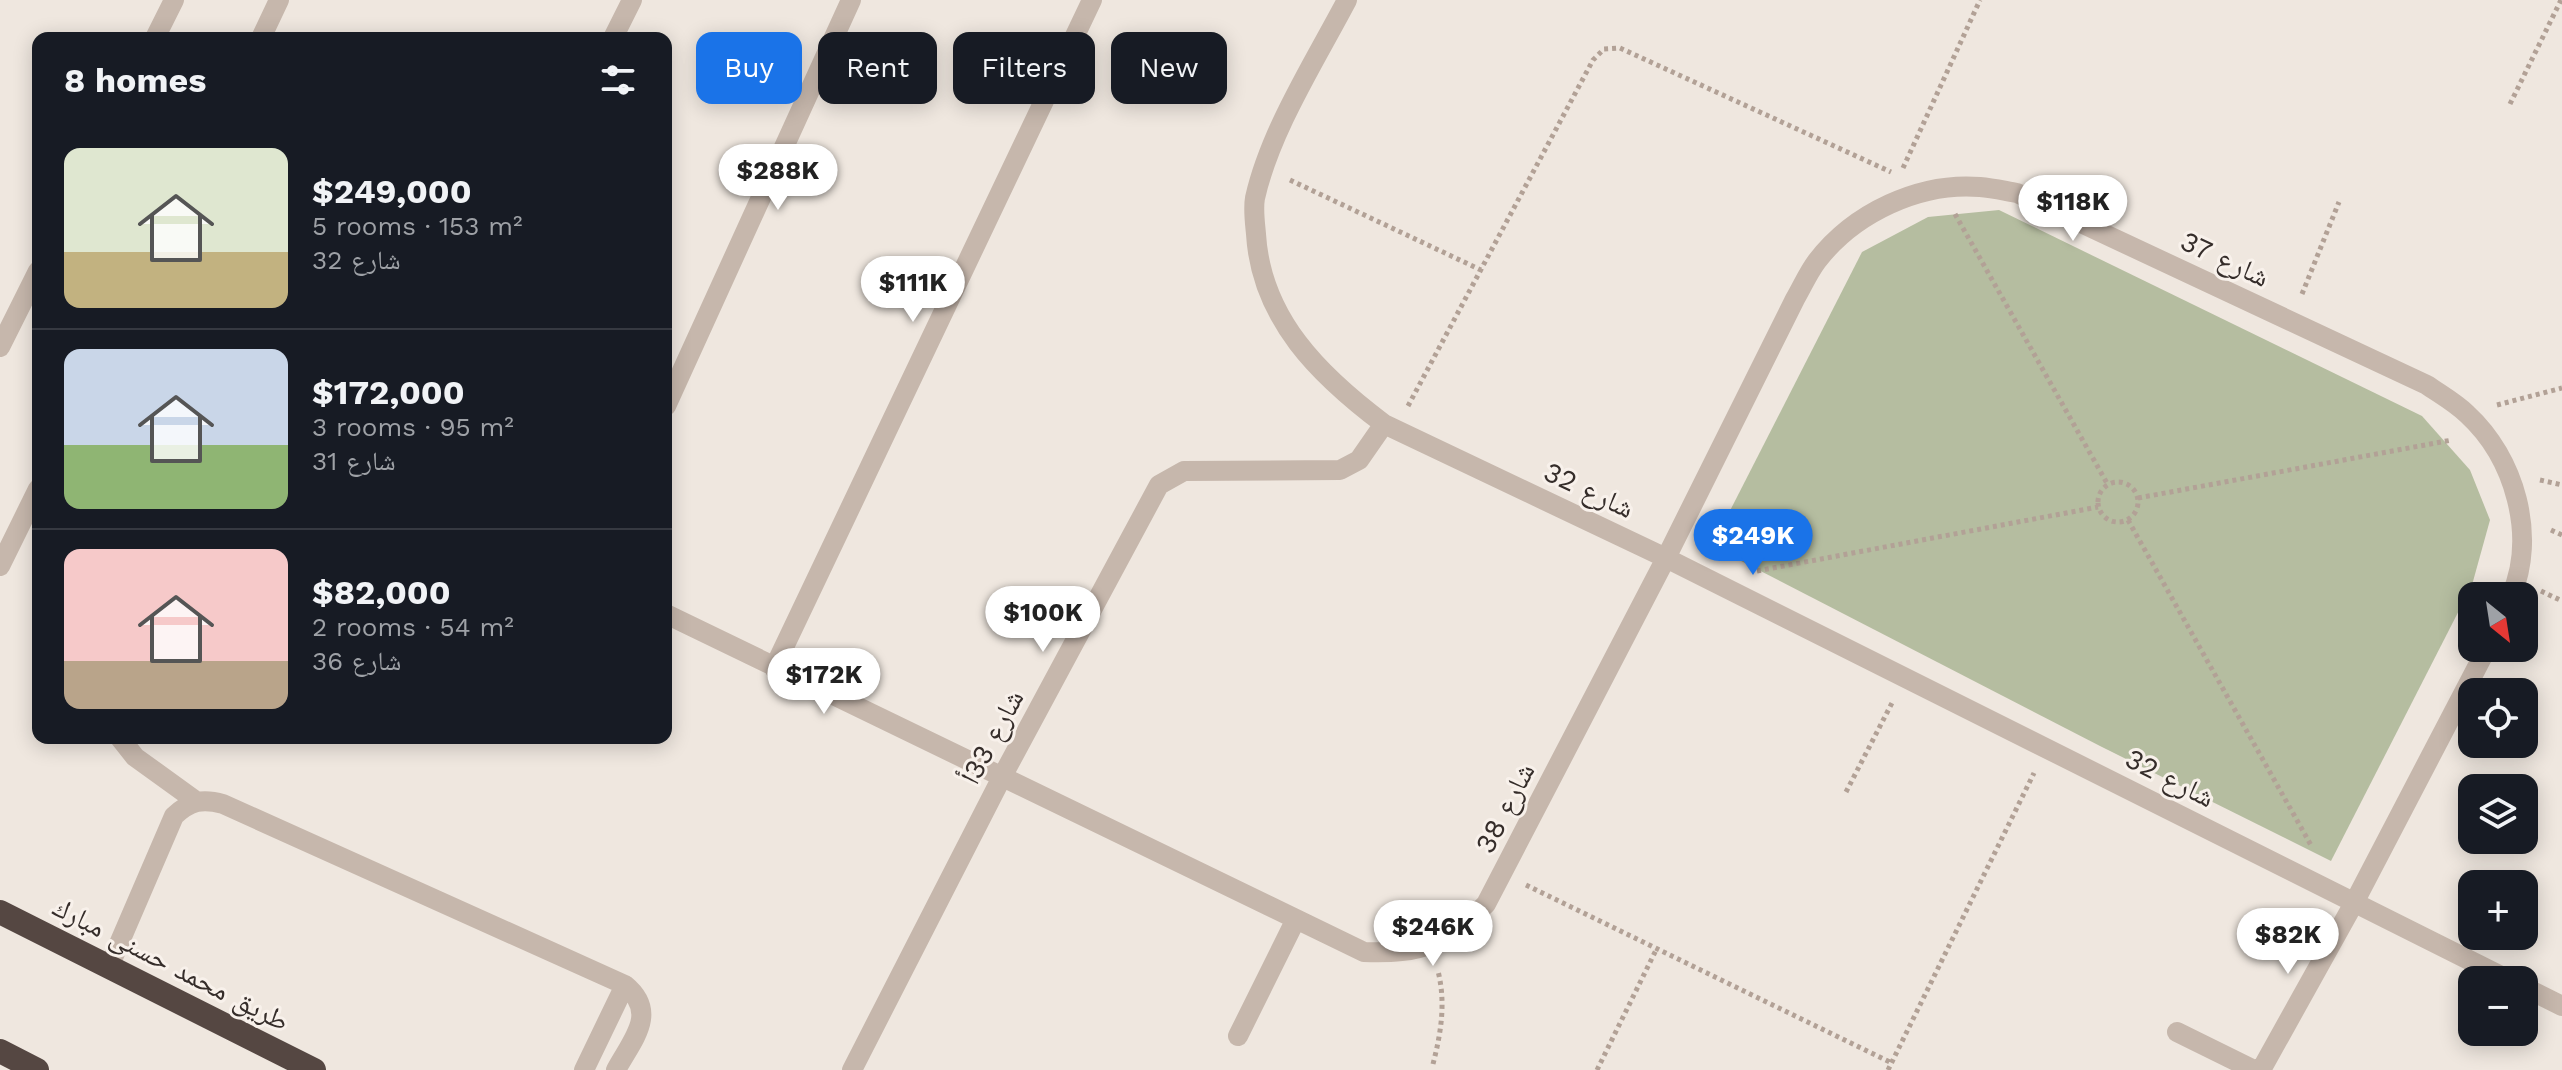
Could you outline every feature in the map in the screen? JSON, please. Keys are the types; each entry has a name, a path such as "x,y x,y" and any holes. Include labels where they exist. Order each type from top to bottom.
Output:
{"highway":[{"name":"طريق محمد حسنى مبارك","path":"0,912 314,1070"},
{"path":"0,1051 37,1070"}],"street":[{"path":"158,32 174,0"},
{"path":"264,32 279,0"},
{"path":"616,32 632,0"},
{"path":"672,393 851,0"},
{"path":"774,668 1092,0"},
{"name":"شارع 32","path":"1347,0 1276,138 1254,202 1258,262 1272,301 1295,340 1348,396 1390,426 1666,558 2481,966"},
{"name":"شارع 37","path":"1666,558 1816,262 1846,231 1882,207 1910,195 1940,188 1979,187 2017,193 2427,385 2466,413 2485,433 2507,471 2521,517 2522,549 2517,582"},
{"path":"0,347 32,283"},
{"name":"شارع 33أ","path":"852,1070 1002,777 1159,485 1184,471 1340,470 1359,460 1390,426"},
{"path":"0,566 32,501"},
{"name":"شارع 38","path":"672,617 1364,952 1398,953 1431,946 1462,929 1486,904 1666,558"},
{"path":"2261,1070 2346,898 2479,662"},
{"path":"125,744 135,757 196,801"},
{"path":"109,967 174,816 184,806 210,800 625,985 637,996 643,1015 616,1070"},
{"path":"1238,1036 1296,919"},
{"path":"584,1070 625,985"},
{"path":"2538,994 2562,1006"},
{"path":"2177,1032 2254,1070"}],"path":[{"path":"1390,426 1481,270 1593,60 1604,49 1620,48 1899,176 1980,0"},
{"path":"2510,104 2561,0"},
{"path":"1264,168 1481,270"},
{"path":"1940,188 2108,485"},
{"path":"2291,321 2339,202"},
{"path":"2466,413 2562,388"},
{"path":"2138,498 2485,433"},
{"path":"2117,482 2126,483 2134,489 2138,498 2139,506 2128,520 2119,523 2110,521 2098,507 2102,490 2117,482"},
{"path":"1709,580 2098,507"},
{"path":"2128,520 2346,898"},
{"path":"1846,792 1905,677"},
{"path":"1888,1070 2046,747"},
{"path":"1503,873 1892,1063"},
{"path":"1431,946 1440,975 1443,1005 1441,1035 1433,1064"},
{"path":"1597,1070 1657,948"}],"green space":[{"path":"1999,210 2422,416 2470,470 2490,520 2473,582 2458,582 2458,612 2331,861 1712,546 1862,252 1928,217"}]}
